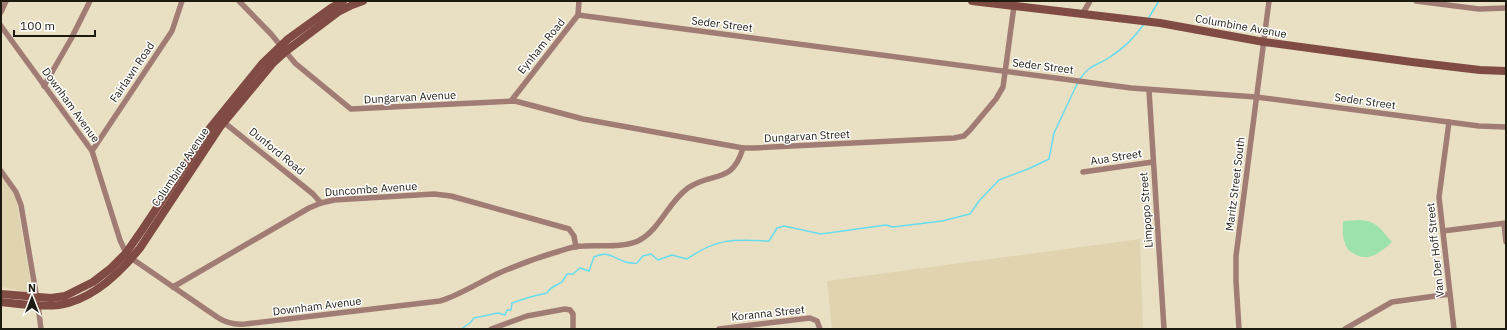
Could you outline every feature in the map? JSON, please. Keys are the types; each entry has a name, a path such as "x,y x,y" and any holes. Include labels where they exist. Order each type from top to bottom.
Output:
{"main road":[{"name":"Columbine Avenue","path":"1,302 38,301 65,303 85,296 114,275 221,120 273,62 282,48 326,11 343,1"},
{"name":"Columbine Avenue","path":"282,48 350,3 363,1"},
{"name":"Columbine Avenue","path":"972,1 1160,23 1264,42 1459,68 1506,71"},
{"name":"Columbine Avenue","path":"1,294 38,301"}],"street":[{"path":"1,12 6,1"},
{"path":"44,86 71,40 90,1"},
{"name":"Fairlawn Road","path":"92,151 167,38 175,24 182,1"},
{"name":"Dungarvan Avenue","path":"240,1 300,68 343,104 354,110 511,101"},
{"name":"Eynham Road","path":"511,101 578,15 579,1"},
{"path":"1083,13 1090,1"},
{"name":"Maritz Street South","path":"1239,329 1236,256 1269,1"},
{"path":"1416,1 1475,9 1506,8"},
{"name":"Dungarvan Street","path":"511,101 521,102 583,119 743,148 961,137 970,130 996,99 1003,87 1014,6"},
{"name":"Seder Street","path":"578,15 1149,90 1256,97 1506,128"},
{"name":"Downham Avenue","path":"1,26 92,151 120,240 129,255 222,320 231,324 245,324 440,301 458,295 512,268 559,251 576,247 629,244 642,238 657,224 688,188 724,175 734,168 743,148"},
{"name":"Limpopo Street","path":"1149,90 1164,329"},
{"name":"Dunford Road","path":"221,120 321,202"},
{"name":"Van Der Hoff Street","path":"1449,122 1439,197 1454,329"},
{"name":"Aua Street","path":"1083,172 1153,162"},
{"path":"1,171 16,192 21,205 38,301 41,329"},
{"name":"Duncombe Avenue","path":"173,286 305,210 321,202 334,200 434,194 450,196 569,229 574,236 576,247"},
{"path":"1443,231 1505,223 1506,242"},
{"path":"1345,329 1392,302 1450,294"},
{"path":"491,329 527,316 558,309 570,310 573,316 573,329"},
{"name":"Koranna Street","path":"719,329 808,318 814,319 818,322 820,329"}],"shaded area":[{"path":"1,176 11,189 16,199 32,290 27,292 1,287"},
{"path":"1140,239 1143,329 832,329 827,281"}],"green space":[{"path":"1359,220 1370,222 1378,226 1392,242 1383,250 1369,257 1358,256 1349,250 1344,240 1343,221"}],"waterway":[{"path":"1148,19 1159,1"},
{"path":"1080,79 1087,70 1115,54 1125,46 1144,24"},
{"path":"461,329 470,323 474,318 498,313 505,315 507,310 511,310 512,303 547,293 552,287 562,282 567,274 573,274 580,268 589,271 594,257 600,255 611,255 630,263 637,263 643,256 651,254 658,260 672,255 687,259 708,247 726,241 769,241 777,228 784,226 821,234 886,225 893,227 942,221 970,214 979,201 999,180 1049,159 1054,133 1078,82"}]}
